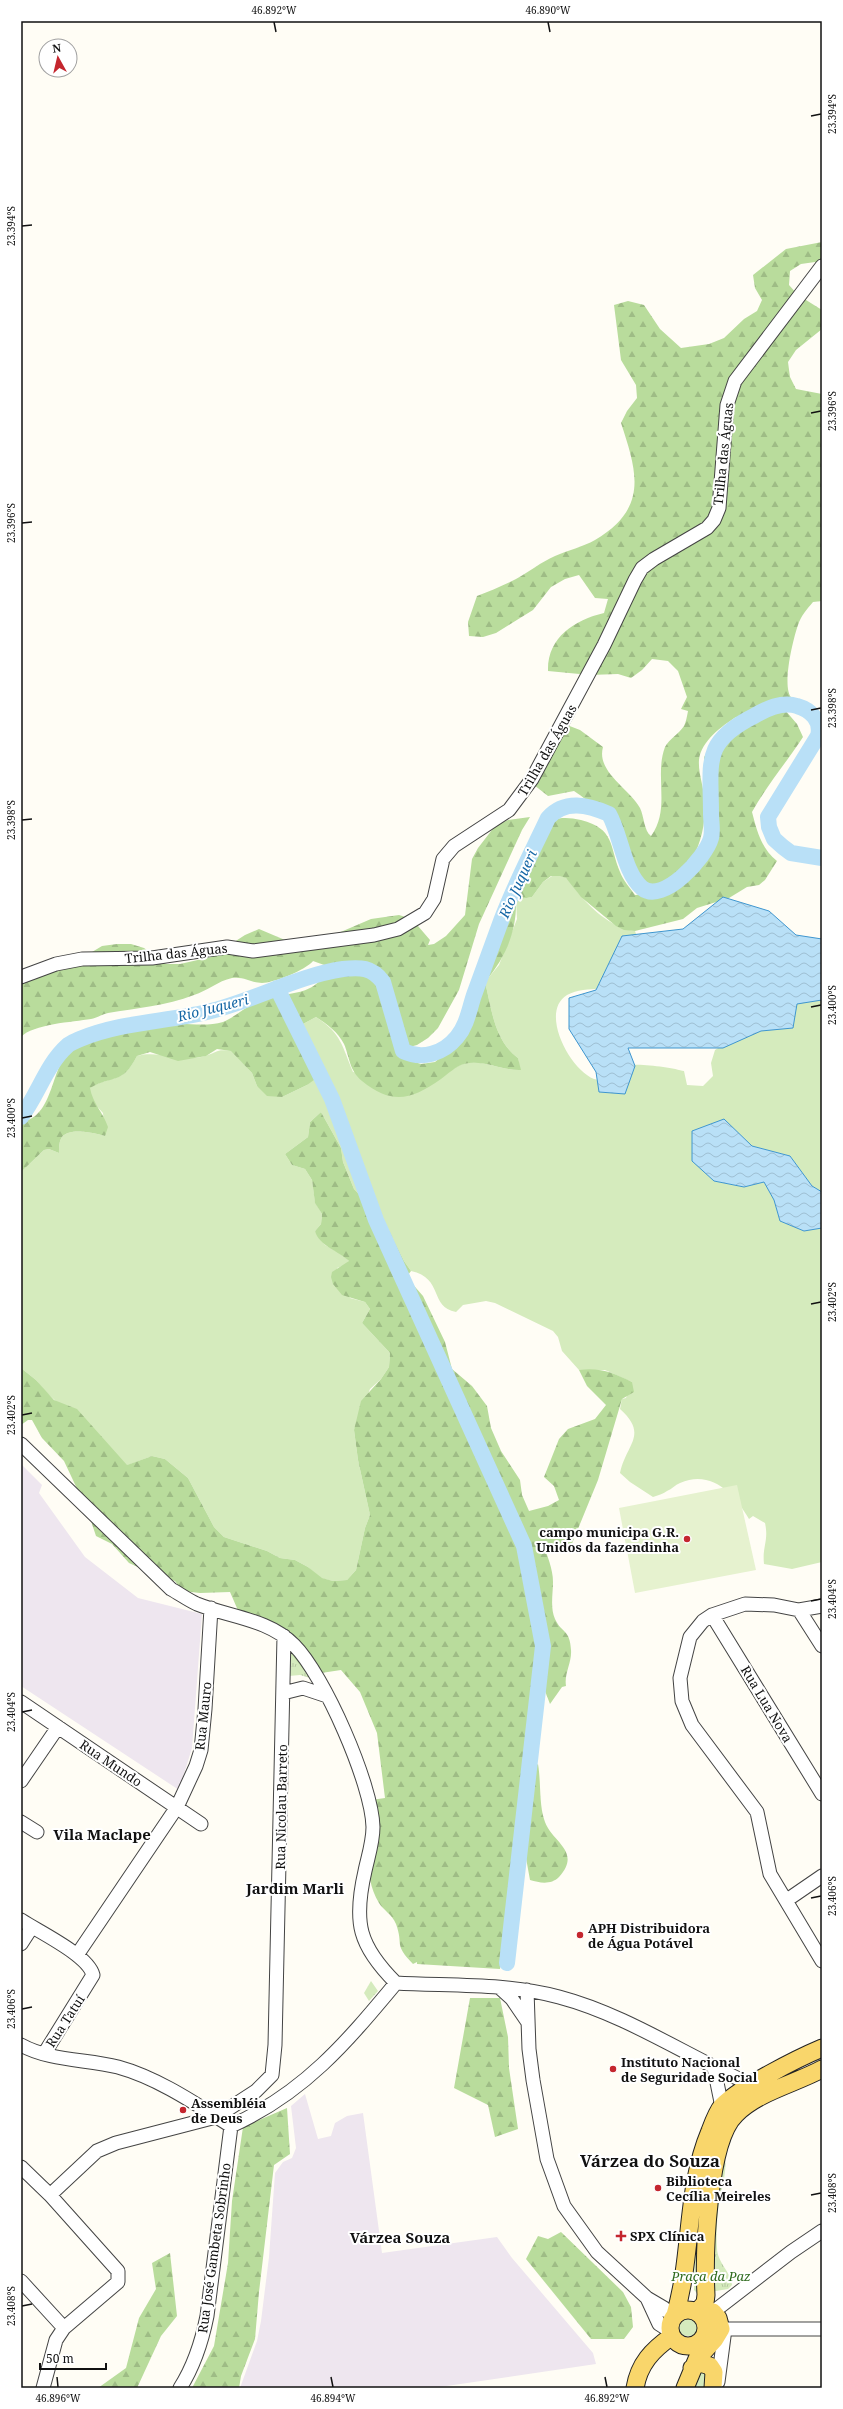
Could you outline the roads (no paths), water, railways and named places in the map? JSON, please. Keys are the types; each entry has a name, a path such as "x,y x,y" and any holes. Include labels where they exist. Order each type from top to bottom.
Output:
{"main road":[{"path":"713,2336 685,2346 680,2344 672,2325 682,2291 691,2200 703,2147 722,2106 752,2085 822,2048"},
{"path":"713,2336 701,2340 706,2330 704,2313 706,2295 707,2214 724,2133 735,2114 760,2098 822,2069"},
{"path":"635,2388 636,2378 648,2355 684,2310 704,2313 718,2318 713,2336 692,2368 685,2388"},
{"path":"692,2368 700,2363 710,2366 714,2372 714,2388"}],"street":[{"name":"Trilha das Águas","path":"21,977 56,964 82,959 152,958 227,947 253,951 374,935 398,929 425,913 434,899 443,859 454,846 509,810 532,779 604,645 634,580 642,568 654,559 707,528 714,520 719,508 724,432 730,393 735,381 822,266"},
{"path":"21,1444 172,1588 197,1604 250,1620 284,1636 304,1655 327,1696 353,1755 366,1792 373,1826 372,1839 362,1886 360,1925 370,1954 396,1984 527,1990 559,1997 596,2009 714,2068 752,2085"},
{"path":"822,1606 800,1610 759,1603 730,1608 712,1615 695,1630 686,1648 680,1678 682,1701 692,1725 757,1812 768,1867 822,1961"},
{"name":"Rua Mauro","path":"77,1955 177,1807 196,1766 201,1750 211,1608"},
{"path":"800,1610 822,1646"},
{"name":"Rua Lua Nova","path":"712,1615 822,1794"},
{"name":"Rua Nicolau Barreto","path":"50,2195 90,2157 106,2146 216,2117 267,2082 274,2068 284,1636"},
{"path":"283,1693 304,1688 327,1696"},
{"name":"Rua Mundo","path":"21,1702 200,1824"},
{"path":"21,1781 58,1727"},
{"path":"21,1822 37,1832"},
{"path":"787,1900 822,1876"},
{"path":"21,1944 26,1924 77,1955"},
{"name":"Rua Tatuí","path":"44,2054 91,1981 92,1972 77,1955"},
{"path":"21,2044 44,2054 94,2062 136,2073 231,2126 266,2109 317,2071 347,2042 396,1984"},
{"path":"501,1988 512,1999 527,2022"},
{"path":"527,1990 527,2022 533,2080 548,2158 564,2206 597,2252 647,2298 664,2308 672,2325"},
{"path":"714,2068 722,2106"},
{"name":"Rua José Gambeta Sobrinho","path":"180,2388 200,2347 207,2316 231,2126"},
{"path":"21,2167 50,2195 106,2256 119,2275 118,2282 109,2291 64,2328 56,2340 43,2388"},
{"path":"704,2313 822,2231"},
{"path":"21,2281 64,2328"},
{"path":"717,2388 713,2336 822,2329"}],"water":[{"path":"723,897 769,911 796,935 822,939 822,1000 797,1004 793,1028 761,1031 723,1048 628,1048 635,1066 625,1094 599,1092 596,1072 569,1029 569,998 596,990 622,936 683,929"},
{"path":"724,1119 752,1146 790,1156 812,1186 822,1192 822,1228 804,1231 780,1221 774,1200 764,1182 744,1187 714,1181 692,1161 692,1131"}],"waterway":[{"name":"Rio Juqueri","path":"21,1117 53,1062 67,1046 73,1042 111,1029 207,1012 241,1002 309,977 343,969 365,969 374,973 383,982 403,1051 410,1054 425,1055 432,1054 445,1048 457,1037 463,1027 506,908 548,818 555,812 569,806 585,806 609,814 617,832 631,873 642,888 651,892 661,890 672,885 693,867 711,838 710,780 713,755 718,745 725,735 737,726 774,706 786,704 807,710 817,721 819,731 818,736 768,817 769,827 774,839 791,853 822,858"},
{"path":"277,988 332,1099 376,1220 524,1546 543,1646 507,1963"}],"place":[{"name":"campo municipa G.R. Unidos da fazendinha","path":"687,1539"},
{"name":"APH Distribuidora de Água Potável","path":"580,1935"},
{"name":"Instituto Nacional de Seguridade Social","path":"613,2069"},
{"name":"Assembléia de Deus","path":"183,2110"},
{"name":"Biblioteca Cecília Meireles","path":"658,2188"},
{"name":"SPX Clínica","path":"621,2236"}],"district":[{"name":"Vila Maclape","path":"102,1835"},
{"name":"Jardim Marli","path":"295,1889"},
{"name":"Várzea do Souza","path":"650,2161"},
{"name":"Várzea Souza","path":"400,2238"}],"park label":[{"name":"Praça da Paz","path":"711,2276"}]}
